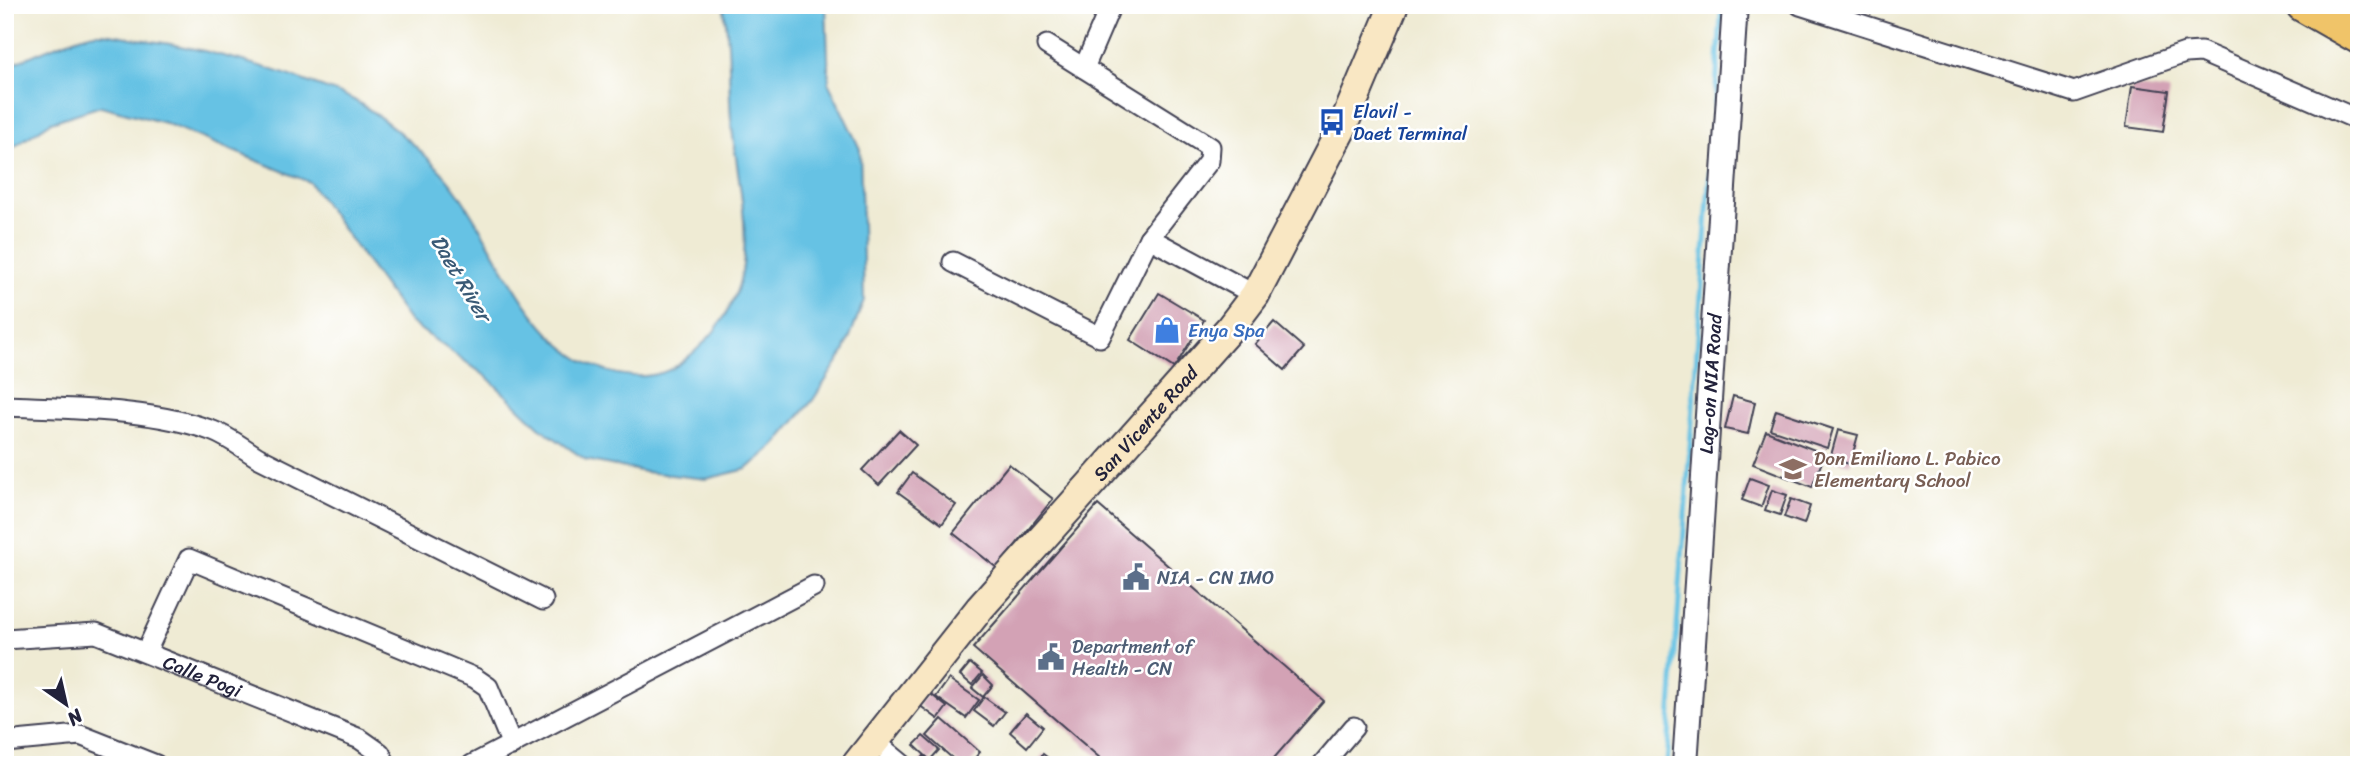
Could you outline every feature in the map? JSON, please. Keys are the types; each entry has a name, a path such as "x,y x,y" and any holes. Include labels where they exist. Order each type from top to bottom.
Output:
{"highway":[{"path":"2303,5 2359,37"}],"main road":[{"name":"San Vicente Road","path":"856,765 980,608 1230,328 1255,295 1343,126 1394,5"}],"street":[{"path":"1084,68 1111,5"},
{"name":"Lag-on NIA Road","path":"1685,765 1735,5"},
{"path":"1800,5 2074,92 2185,53 2201,51 2359,120"},
{"path":"953,262 1100,337 1149,238 1209,161 1210,147 1047,45"},
{"path":"1149,238 1255,295"},
{"path":"5,406 93,410 214,431 259,457 543,600"},
{"path":"146,652 189,559 475,678 488,687 512,745"},
{"path":"472,765 814,586"},
{"name":"Calle Pogi","path":"5,639 96,633 360,739 380,753 386,765"},
{"path":"1322,765 1354,727"},
{"path":"5,742 80,735 156,765"},
{"path":"874,741 903,765"}],"water":[{"name":"Daet River","path":"723,5 826,5 829,84 860,149 864,300 844,352 813,400 775,445 747,469 706,479 645,472 586,460 540,428 487,377 410,322 309,182 165,123 101,106 51,122 5,153 5,67 88,34 109,34 178,45 291,76 343,94 365,107 408,140 436,166 470,211 526,304 560,344 580,359 618,374 658,374 682,362 711,336 729,308 740,280 744,220 731,119"}],"building":[{"path":"2132,86 2169,91 2163,132 2126,127"},
{"name":"Enya Spa","path":"1159,293 1204,320 1174,368 1130,340"},
{"path":"1274,322 1304,348 1285,370 1255,344"},
{"path":"1733,396 1755,402 1748,434 1725,429"},
{"path":"1776,410 1833,429 1827,448 1770,429"},
{"path":"899,430 916,445 879,485 862,470"},
{"path":"1838,430 1858,435 1850,464 1830,459"},
{"path":"1766,431 1825,454 1812,487 1753,464"},
{"path":"1009,464 1053,499 997,568 953,533"},
{"path":"912,473 956,505 942,524 898,492"},
{"path":"1750,478 1769,485 1761,507 1742,500"},
{"path":"1772,490 1787,495 1780,515 1765,510"},
{"path":"1791,499 1810,506 1804,524 1784,517"},
{"path":"1098,505 1324,701 1268,765 1108,765 973,648"},
{"path":"970,663 982,673 972,685 960,675"},
{"path":"983,675 993,685 983,697 972,688"},
{"path":"949,679 979,700 966,718 936,697"},
{"path":"928,692 947,707 938,719 919,705"},
{"path":"984,697 1005,712 994,726 974,711"},
{"path":"1026,713 1043,727 1027,747 1010,732"},
{"path":"942,719 980,752 969,765 960,765 927,736"},
{"path":"923,736 939,750 930,760 914,745"},
{"path":"1043,754 1057,765 1035,765"},
{"path":"924,756 935,765 917,765"}],"waterway":[{"path":"1667,765 1722,5"}],"place":[{"name":"Elavil - Daet Terminal","path":"1332,122"},
{"name":"Enya Spa","path":"1167,330"},
{"name":"Don Emiliano L. Pabico Elementary School","path":"1793,469"},
{"name":"NIA - CN IMO","path":"1136,577"},
{"name":"Department of Health - CN","path":"1051,657"}]}
